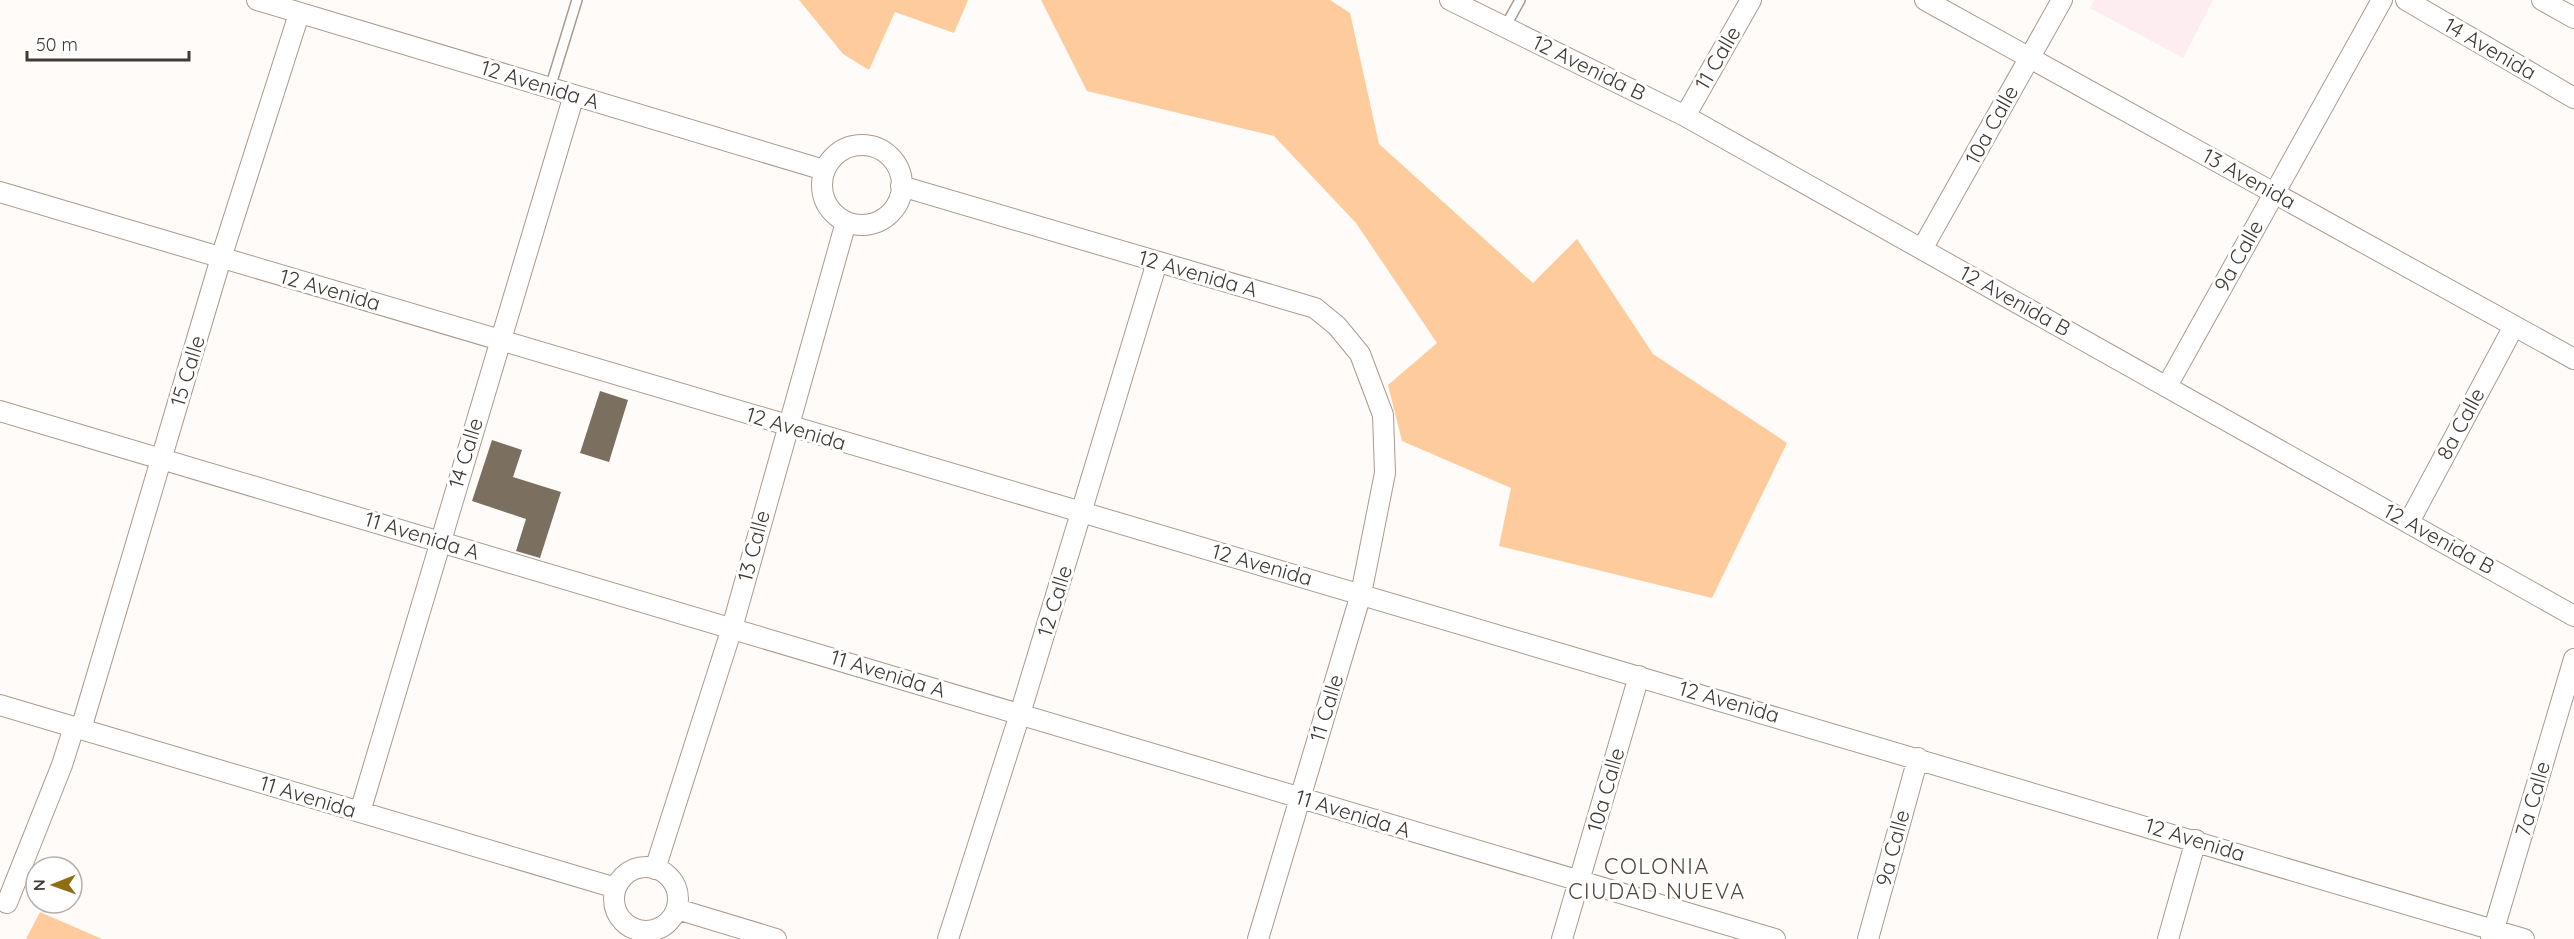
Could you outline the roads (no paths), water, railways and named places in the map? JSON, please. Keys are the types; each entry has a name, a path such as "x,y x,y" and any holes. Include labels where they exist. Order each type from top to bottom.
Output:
{"street":[{"name":"12 Avenida A","path":"257,0 824,170"},
{"name":"12 Avenida B","path":"1450,0 1685,116 2574,616"},
{"name":"11 Calle","path":"1685,116 1751,0"},
{"name":"13 Avenida","path":"1924,0 2574,359"},
{"name":"10a Calle","path":"1922,249 2062,0"},
{"name":"9a Calle","path":"2167,386 2382,0"},
{"name":"14 Avenida","path":"2406,0 2574,98"},
{"path":"2542,0 2573,15"},
{"name":"15 Calle","path":"7,903 77,728 221,258 299,14"},
{"name":"14 Calle","path":"360,812 574,95"},
{"path":"864,144 876,147 895,162 900,174 901,186 899,199 883,219 872,224 859,225 846,222 832,213 824,199 824,170 831,159 851,146 864,144"},
{"name":"12 Avenida A","path":"901,186 1315,308 1337,326 1360,354 1383,415 1385,473"},
{"name":"12 Avenida","path":"0,192 788,427 2196,840 2493,935 2524,939"},
{"name":"13 Calle","path":"656,868 732,628 846,222"},
{"name":"12 Calle","path":"948,939 1020,714 1157,262"},
{"name":"8a Calle","path":"2409,522 2514,326"},
{"name":"11 Avenida A","path":"0,411 1775,939"},
{"name":"11 Calle","path":"1258,939 1361,594 1385,473"},
{"name":"7a Calle","path":"2493,935 2574,659"},
{"name":"10a Calle","path":"1562,939 1639,676"},
{"name":"11 Avenida","path":"0,705 616,888"},
{"name":"9a Calle","path":"1868,939 1918,758"},
{"path":"2168,939 2196,840"},
{"path":"646,867 656,868 672,880 677,889 677,909 665,925 656,930 636,930 620,918 614,899 616,888 628,873 646,867"},
{"path":"677,909 776,939"}],"lane":[{"path":"550,88 576,0"},
{"path":"1506,27 1520,0"}],"district":[{"name":"COLONIA CIUDAD NUEVA","path":"1657,878"}]}
